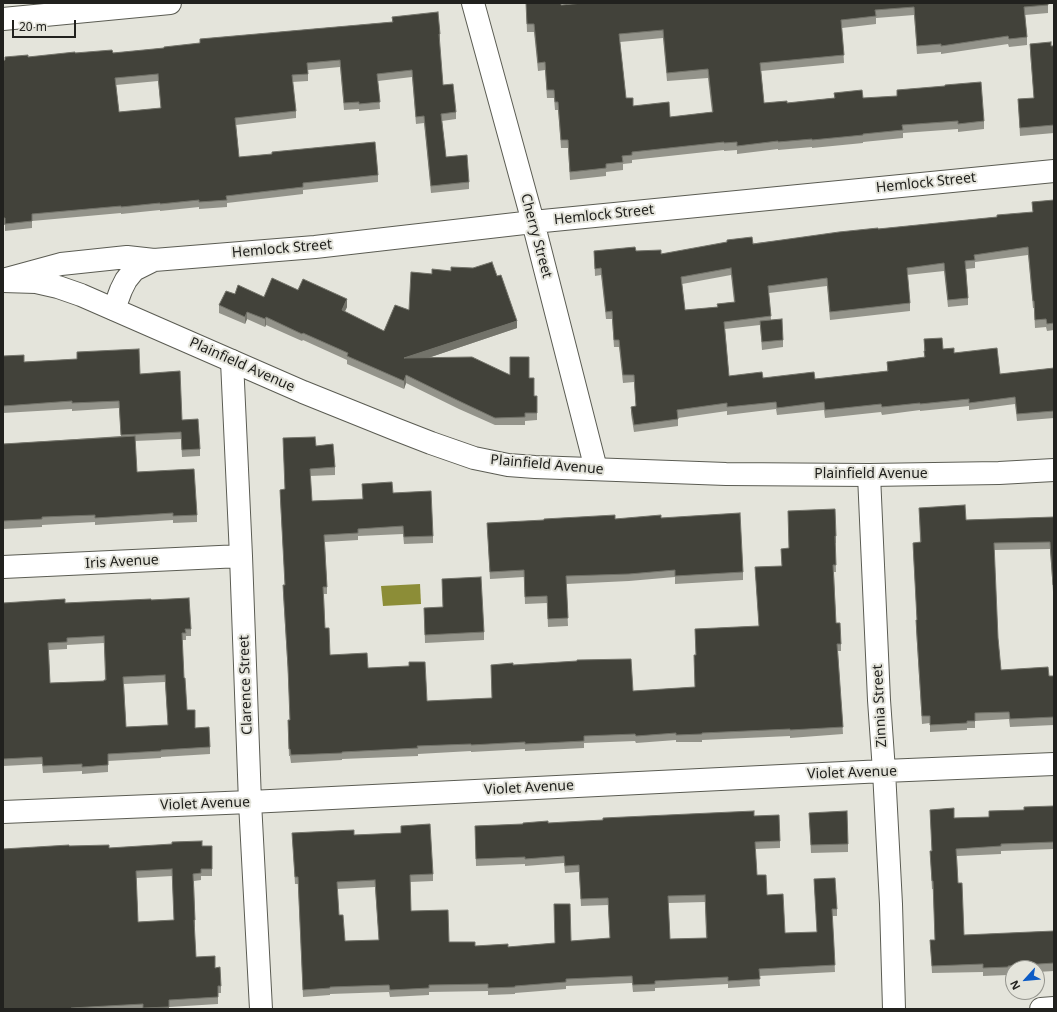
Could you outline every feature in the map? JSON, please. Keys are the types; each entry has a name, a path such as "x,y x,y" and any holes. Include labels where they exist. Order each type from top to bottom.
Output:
{"street":[{"path":"3,19 170,3"},
{"name":"Cherry Street","path":"473,3 533,222 596,469"},
{"name":"Hemlock Street","path":"3,281 61,264 127,257 154,260 315,247 533,222 1054,171"},
{"name":"Hemlock Street","path":"114,309 126,280 134,270 154,260"},
{"name":"Plainfield Avenue","path":"3,281 36,282 58,286 303,392 372,420 474,458 508,465 726,474 869,475 999,473 1054,470"},
{"name":"Clarence Street","path":"232,361 250,802 261,1009"},
{"name":"Zinnia Street","path":"869,475 891,904 894,1009"},
{"name":"Iris Avenue","path":"3,567 241,556"},
{"name":"Violet Avenue","path":"3,812 250,802 1054,764"},
{"path":"1041,1009 1054,1008"}],"shaded area":[{"path":"420,584 421,604 383,606 381,586"}],"building":[{"path":"526,3 561,3 561,5 583,3 1048,3 1048,5 1024,7 1027,37 1009,39 1008,36 941,46 941,44 917,46 914,7 875,10 876,16 841,20 844,55 760,63 764,103 787,101 787,103 835,98 834,93 862,90 863,98 897,96 897,90 981,82 984,121 958,124 958,121 902,125 903,130 812,140 778,141 737,146 737,142 724,142 632,152 632,155 622,156 623,162 606,164 606,168 570,172 568,140 561,140 558,102 555,102 554,90 547,90 545,62 538,63 534,24 527,24","holes":["663,30 667,73 708,69 713,112 670,117 669,102 633,106 633,98 626,98 619,34"]},
{"path":"438,12 443,85 453,84 456,112 441,114 446,157 467,155 469,182 431,186 424,116 416,117 412,70 377,74 380,102 359,104 359,102 344,103 340,60 307,63 308,74 292,75 296,111 235,118 239,157 272,154 272,152 375,142 378,175 303,183 303,187 226,196 227,200 199,202 199,200 32,214 32,221 5,224 5,218 3,218 3,61 5,60 5,57 28,55 28,57 112,50 113,53 164,48 200,43 200,39 393,22 392,17","holes":["158,74 161,108 119,112 115,78"]},
{"path":"1051,42 1051,46 1054,46 1054,125 1020,128 1018,99 1034,98 1030,44"},
{"path":"1054,200 1054,323 1047,324 1046,319 1035,320 1028,247 974,255 975,260 965,261 968,298 948,300 944,263 907,268 910,303 830,312 827,278 768,286 771,316 724,322 729,376 762,372 763,378 814,372 815,379 888,371 887,362 925,357 924,339 942,338 943,349 954,348 954,353 997,348 1000,374 1054,368 1054,411 1017,414 1015,397 969,403 969,399 882,407 881,404 825,410 824,402 777,408 776,402 727,407 727,403 677,410 678,419 634,425 631,407 636,406 634,375 623,375 619,340 614,340 612,311 606,312 601,268 595,269 594,251 635,247 636,251 661,250 661,254 727,242 727,240 752,237 753,244 839,232 997,217 997,215 1033,212 1032,202","holes":["731,268 735,302 717,304 718,307 685,310 681,277"]},
{"path":"492,262 497,276 501,275 517,321 404,358 472,357 510,375 510,357 529,357 529,378 534,378 534,396 537,396 537,413 525,413 525,417 495,418 406,375 404,381 347,356 348,353 266,317 265,319 247,312 245,317 219,305 226,291 235,294 238,285 264,297 272,278 298,290 303,279 347,299 342,310 384,331 395,305 409,310 411,272 432,274 432,269 451,271 451,267 473,268"},
{"path":"782,319 783,340 762,342 760,321"},
{"path":"139,349 140,374 180,371 182,420 198,419 200,449 182,450 181,432 121,435 119,401 72,403 72,401 3,406 3,356 24,355 24,362 77,359 77,352"},
{"path":"135,436 137,472 194,469 197,515 173,516 173,513 95,518 95,515 42,517 42,519 3,521 3,444"},
{"path":"315,437 316,446 333,444 335,467 310,469 312,501 363,499 362,484 392,482 393,493 431,491 433,536 404,537 403,526 358,529 358,533 324,535 327,587 323,587 325,628 329,628 330,655 367,653 368,668 409,666 409,662 425,662 427,701 492,698 491,665 513,663 513,665 577,660 631,659 633,691 695,687 695,629 759,626 755,567 782,566 781,549 789,548 788,511 835,509 836,565 833,565 836,623 840,623 841,644 837,644 843,727 676,735 676,733 636,736 635,734 584,736 584,741 525,744 525,742 417,746 418,748 291,755 289,749 288,720 290,720 280,490 285,489 283,438"},
{"path":"965,505 966,520 1054,517 1054,585 1050,542 994,543 998,638 1001,670 1048,667 1049,676 1054,676 1054,717 1010,719 1009,712 975,713 975,721 967,721 967,723 930,725 930,716 922,716 913,543 921,542 919,508"},
{"path":"740,513 743,572 675,576 675,570 629,574 566,576 568,618 548,619 547,596 525,597 524,570 490,572 487,523 615,515 615,519 661,515 661,518"},
{"path":"481,577 484,632 425,635 424,608 443,607 442,579"},
{"path":"189,598 191,629 185,629 186,633 182,633 187,710 195,710 195,728 209,727 210,747 108,754 108,765 82,767 82,764 43,766 42,757 3,759 3,603 65,599 65,603","holes":["104,636 106,680 50,683 48,643 67,642 67,638","165,675 168,725 126,727 123,677"]},
{"path":"1054,806 1054,842 1001,844 1001,846 956,849 958,883 962,883 964,935 1054,931 1054,963 1045,964 1045,960 1005,960 1005,967 983,968 983,964 932,966 930,940 935,940 933,881 930,851 932,851 930,810 954,808 954,818 989,817 989,811 1024,810 1024,807"},
{"path":"754,811 754,816 779,815 780,841 755,842 757,875 766,875 767,895 783,894 785,933 817,932 814,879 835,878 837,909 832,909 835,965 759,969 760,979 728,981 728,977 655,981 655,984 633,985 632,976 566,979 566,982 515,987 488,988 488,984 429,985 429,988 390,990 389,985 330,987 303,990 298,877 295,877 292,833 354,830 354,835 401,833 401,826 430,824 433,874 410,875 411,911 448,910 449,942 475,942 475,946 508,944 508,947 555,943 554,904 570,904 571,941 610,938 608,898 581,899 579,865 565,866 564,856 525,859 525,857 476,859 475,826 523,824 548,821 548,823 603,820 603,818","holes":["375,880 379,940 345,941 343,915 339,915 337,882","705,895 707,938 670,939 668,896"]},
{"path":"847,811 848,844 811,845 809,813"},
{"path":"202,841 202,846 212,846 212,869 201,869 201,873 193,874 194,920 196,957 215,956 215,968 220,967 221,986 218,986 218,997 169,1000 169,1007 143,1008 143,1004 71,1009 3,1009 3,849 69,845 109,845 109,848 172,844 172,842","holes":["172,869 174,920 138,922 136,871"]}]}
